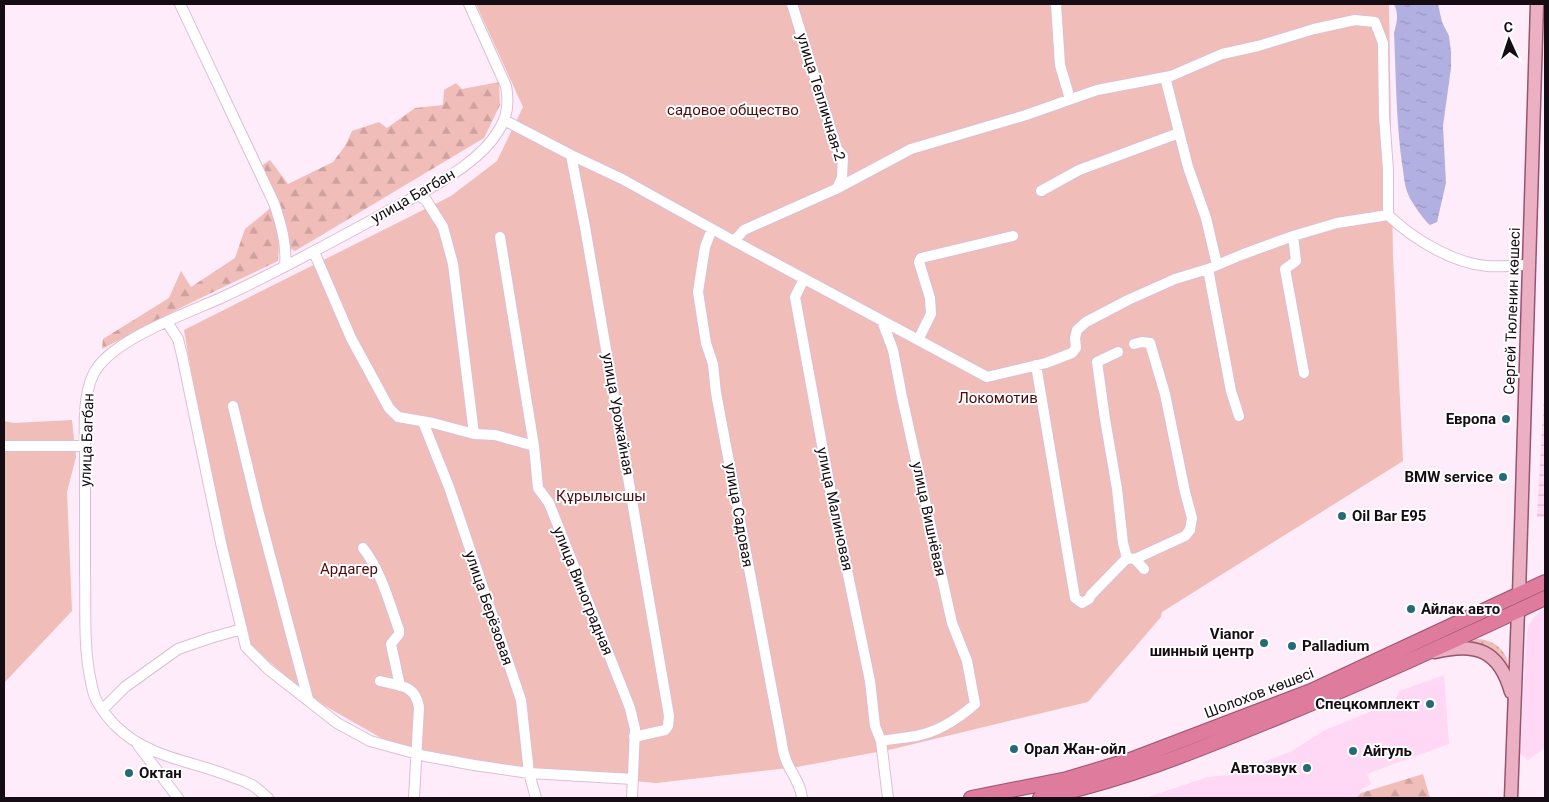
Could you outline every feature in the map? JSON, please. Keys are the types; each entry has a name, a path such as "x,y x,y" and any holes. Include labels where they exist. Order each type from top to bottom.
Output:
{"highway":[{"name":"Шолохов көшесі","path":"971,798 1067,779 1130,760 1311,691 1545,582"},
{"name":"Сергей Тюленин көшесі","path":"1518,594 1518,611"},
{"name":"Шолохов көшесі","path":"1040,798 1100,784 1143,771 1214,744 1317,701 1545,598"}],"main road":[{"name":"Сергей Тюленин көшесі","path":"1518,594 1537,4"},
{"name":"Сергей Тюленин көшесі","path":"1511,798 1518,611"},
{"path":"1418,656 1438,651 1465,648 1477,649 1496,660 1506,674 1514,704"}],"street":[{"path":"180,4 274,203 287,252 285,266"},
{"path":"469,4 506,86 508,110 504,120 622,179 987,377 1036,365 1072,353 1076,348 1075,338 1077,330 1086,322 1136,296 1175,280 1293,236 1338,223 1388,215"},
{"name":"улица Тепличная-2","path":"792,4 838,149 842,156 842,178 836,189"},
{"path":"1056,4 1060,65 1070,99"},
{"path":"734,241 744,230 836,189 911,149 1026,115 1097,90 1165,77 1222,54 1355,20 1375,22 1382,43 1388,170 1388,215 1402,228 1459,260 1486,266 1530,265"},
{"path":"1165,77 1188,167 1206,218 1231,391 1239,416"},
{"name":"улица Багбан","path":"268,798 250,784 227,774 137,744 115,726 95,697 87,663 85,446 88,390 93,374 115,351 138,336 314,252 449,176 472,160 492,141 504,120"},
{"path":"1040,191 1078,170 1179,133"},
{"name":"улица Урожайная","path":"571,155 587,237 669,716 668,726 665,730 634,737"},
{"path":"418,194 426,200 443,227 453,264 474,434"},
{"name":"улица Садовая","path":"712,229 705,246 698,292 706,343 713,364 716,393 781,740 786,760 798,783 802,798"},
{"path":"918,340 931,314 930,298 919,262 921,258 1013,236"},
{"path":"1293,236 1296,261 1285,269 1304,373"},
{"name":"улица Виноградная","path":"500,237 534,446 538,488 549,503 630,708 634,729 632,798"},
{"path":"314,252 351,338 390,408 398,417 433,423 474,434 495,435 534,446"},
{"name":"улица Малиновая","path":"804,279 795,297 796,306 827,473 870,681 875,726 880,741 888,798"},
{"name":"улица Вишнёвая","path":"880,741 918,736 965,713 975,704 967,660 952,623 893,350 882,321"},
{"path":"167,322 178,339 182,355 221,543 246,647 268,669 338,723 370,741 474,765 529,773 634,779"},
{"path":"1036,365 1076,598 1082,602 1088,599 1131,558 1185,536 1190,530 1192,518 1165,394 1151,346 1150,343 1142,342 1134,344"},
{"path":"1118,352 1097,362 1117,490 1123,543 1131,558 1144,569"},
{"path":"233,406 258,510 308,699"},
{"name":"улица Берёзовая","path":"423,422 449,486 521,700 529,773 536,798"},
{"path":"4,446 85,446"},
{"path":"362,548 371,559 379,576 398,630 399,634 391,644 400,686"},
{"path":"103,709 125,687 178,649 242,629"},
{"path":"380,681 408,688 418,698 414,798"},
{"path":"137,744 178,798"}],"shaded area":[{"path":"1545,377 1545,517 1537,517"},
{"path":"1545,608 1545,748 1528,760 1520,754 1527,634 1529,624"},
{"name":"Айгуль","path":"1444,675 1449,744 1367,774 1371,784 1360,790 1360,798 1145,798 1208,777 1229,775 1290,752 1325,730 1394,702 1399,691"}],"green space":[{"path":"476,4 1389,4 1393,256 1403,461 1162,612 1161,617 1088,702 893,749 797,767 656,783 545,773 395,746 308,696 236,632 184,330 451,196 497,161 523,107"},
{"path":"499,82 500,105 484,138 295,251 279,243 278,261 186,305 102,349 103,339 169,298 181,271 191,287 235,258 245,229 278,202 260,167 270,160 288,184 333,162 345,146 352,131 379,122 387,128 415,108 443,105 444,90 456,83 462,89"},
{"path":"72,420 76,457 67,492 72,611 4,683 4,421 14,423"},
{"path":"1476,639 1489,641 1499,648 1506,658 1509,671 1494,652 1482,646 1458,645"},
{"path":"1423,774 1430,798 1356,798 1361,793"}],"water":[{"path":"1394,4 1438,4 1442,22 1449,36 1451,68 1443,126 1446,183 1437,222 1430,225 1412,202 1405,183 1397,115 1394,33 1397,15"}],"place":[{"name":"Европа","path":"1506,419"},
{"name":"BMW service","path":"1503,477"},
{"name":"Oil Bar E95","path":"1342,516"},
{"name":"Айлак авто","path":"1411,609"},
{"name":"Vianor шинный центр","path":"1264,643"},
{"name":"Palladium","path":"1292,646"},
{"name":"Спецкомплект","path":"1430,704"},
{"name":"Орал Жан-ойл","path":"1014,749"},
{"name":"Айгуль","path":"1353,751"},
{"name":"Автозвук","path":"1307,768"},
{"name":"Октан","path":"129,773"}],"park label":[{"name":"садовое общество","path":"733,110"},
{"name":"Локомотив","path":"998,398"},
{"name":"Құрылысшы","path":"601,496"},
{"name":"Ардагер","path":"349,569"}]}
